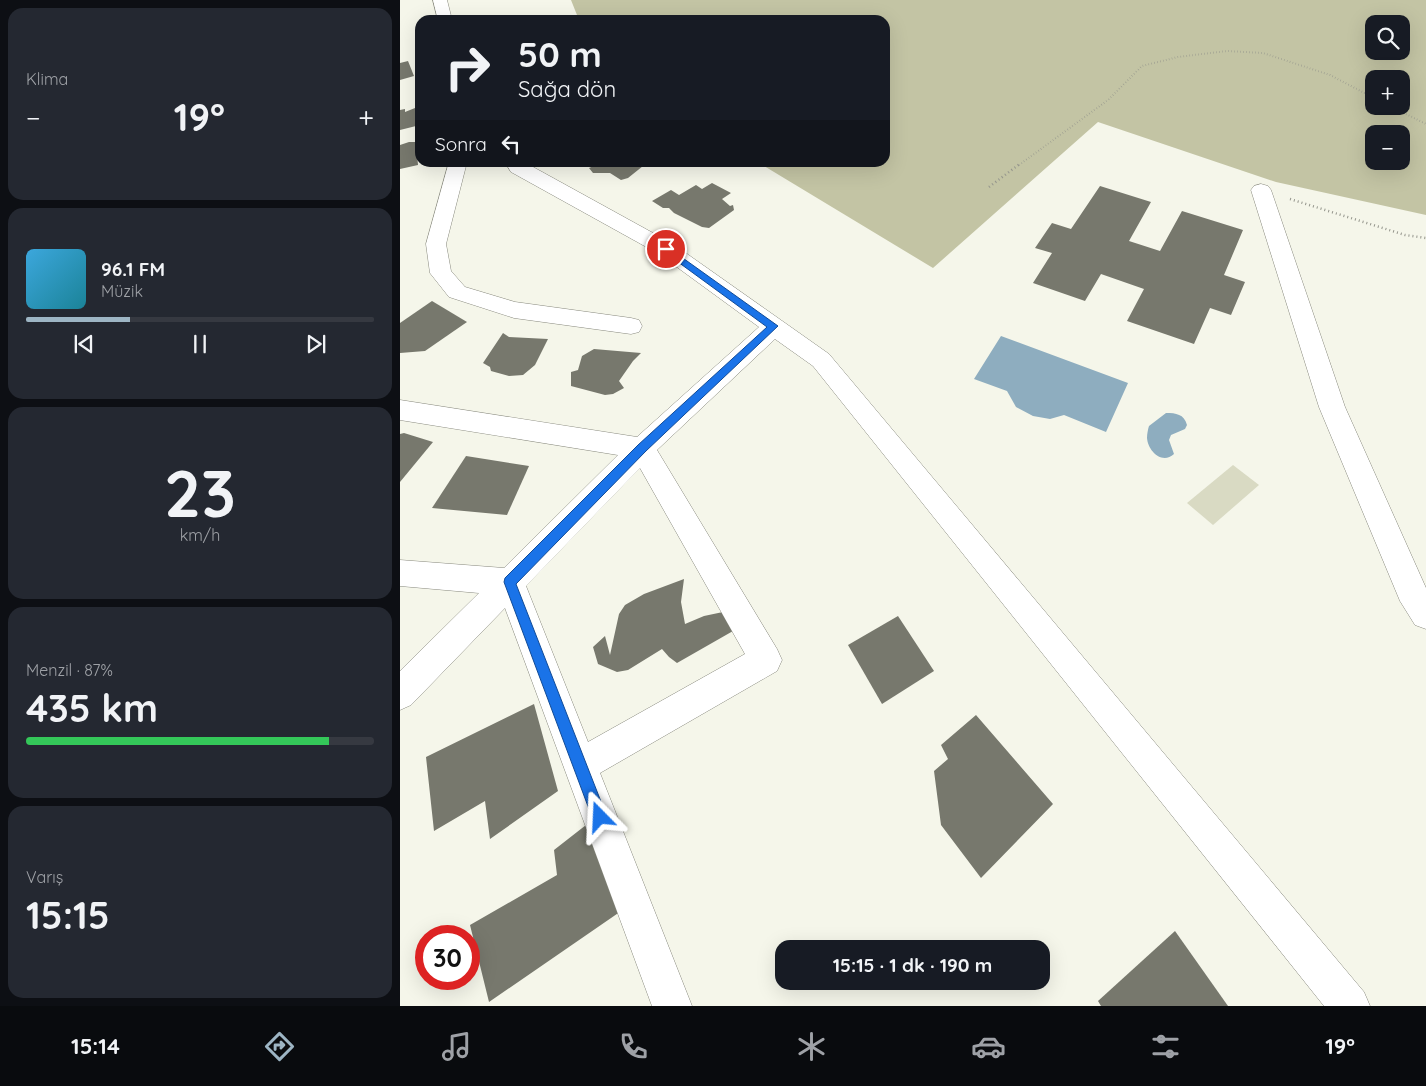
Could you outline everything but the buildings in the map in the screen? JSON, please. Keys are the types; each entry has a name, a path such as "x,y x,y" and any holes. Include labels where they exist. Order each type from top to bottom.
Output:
{"street":[{"path":"440,0 444,15"},
{"path":"457,167 436,244 441,273 457,292 514,310 631,326"},
{"path":"517,167 666,249 820,360 1350,1006"},
{"path":"1260,190 1332,407 1411,592 1426,615"},
{"path":"400,694 642,448 774,326"},
{"path":"400,410 642,448"},
{"path":"580,766 766,660 642,448"},
{"path":"400,573 510,582"},
{"path":"510,582 672,1006"}],"path":[{"path":"989,187 1108,100 1142,66 1178,56 1227,51 1263,53 1330,75 1365,93"},
{"path":"1408,115 1426,124"},
{"path":"1260,190 1405,235 1426,238"}],"green space":[{"path":"571,0 1426,0 1426,215 1276,182 1098,122 933,268 766,167 890,167 890,15 577,15"},
{"path":"1233,465 1259,485 1213,525 1187,503"}],"water":[{"path":"1001,336 1128,383 1106,432 1064,415 1050,419 1033,416 1016,407 1007,391 974,379"},
{"path":"1166,413 1179,415 1184,418 1187,425 1185,429 1171,435 1169,440 1174,454 1165,458 1153,452 1147,438 1149,426"}],"route":[{"path":"600,817 510,582 642,448 774,326 666,249"}]}
